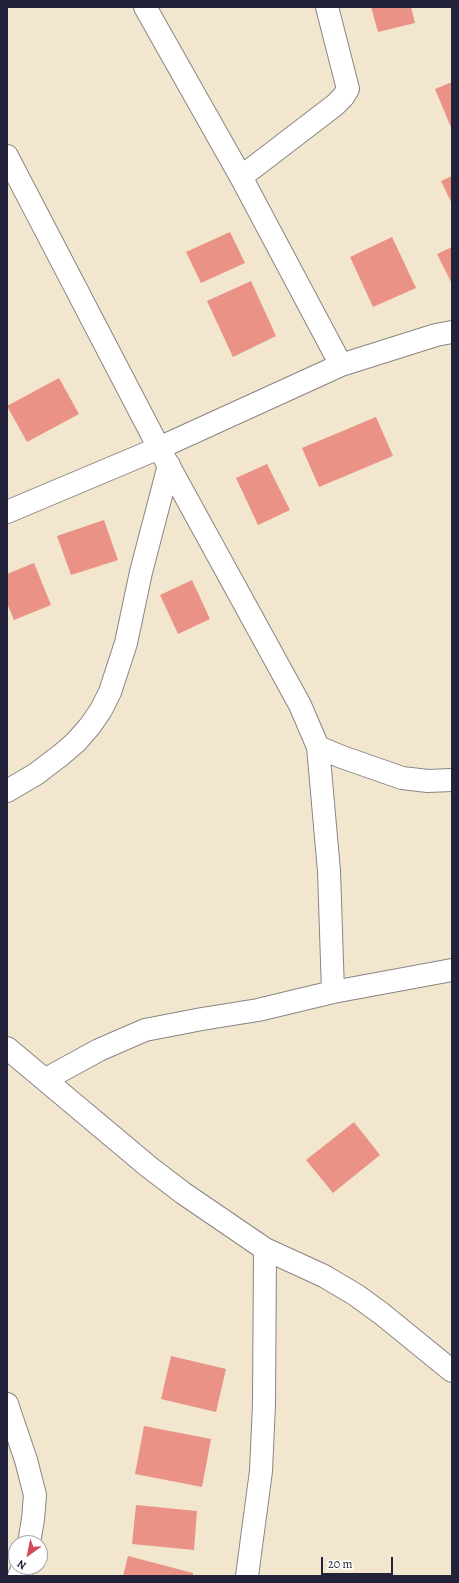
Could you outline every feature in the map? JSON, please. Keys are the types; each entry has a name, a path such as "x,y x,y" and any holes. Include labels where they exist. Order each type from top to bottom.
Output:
{"street":[{"path":"145,7 241,176 341,365"},
{"path":"241,176 335,106 348,89 327,7"},
{"path":"7,156 164,457 300,705 318,747 329,871 333,992"},
{"path":"7,512 164,457 341,365 436,335 452,332"},
{"path":"7,791 36,774 61,755 81,736 101,710 112,686 126,643 164,457"},
{"path":"318,747 402,778 452,780"},
{"path":"46,1079 98,1050 145,1030 258,1010 333,992 452,970"},
{"path":"7,1048 46,1079 149,1167 227,1225 265,1249 324,1276 356,1295 382,1314 452,1371"},
{"path":"247,1576 262,1471 265,1249"},
{"path":"7,1404 26,1460 35,1494 34,1519 31,1535"}],"building":[{"path":"371,7 411,7 415,23 378,32"},
{"path":"452,82 452,130 435,89"},
{"path":"452,176 452,204 441,181"},
{"path":"230,232 245,263 201,283 186,252"},
{"path":"392,237 416,288 373,307 350,257"},
{"path":"452,247 452,284 437,254"},
{"path":"251,281 276,336 233,357 207,301"},
{"path":"59,378 79,414 27,442 7,406"},
{"path":"376,417 393,456 319,487 302,448"},
{"path":"267,464 290,510 258,525 236,478"},
{"path":"104,520 118,560 71,575 57,536"},
{"path":"34,563 51,605 14,620 7,603 7,574"},
{"path":"192,580 210,619 178,634 160,595"},
{"path":"354,1122 380,1155 333,1193 306,1160"},
{"path":"171,1356 226,1369 216,1412 161,1399"},
{"path":"144,1426 211,1439 202,1487 135,1474"},
{"path":"136,1505 197,1511 194,1550 132,1544"},
{"path":"128,1556 193,1573 193,1576 123,1576"}]}
